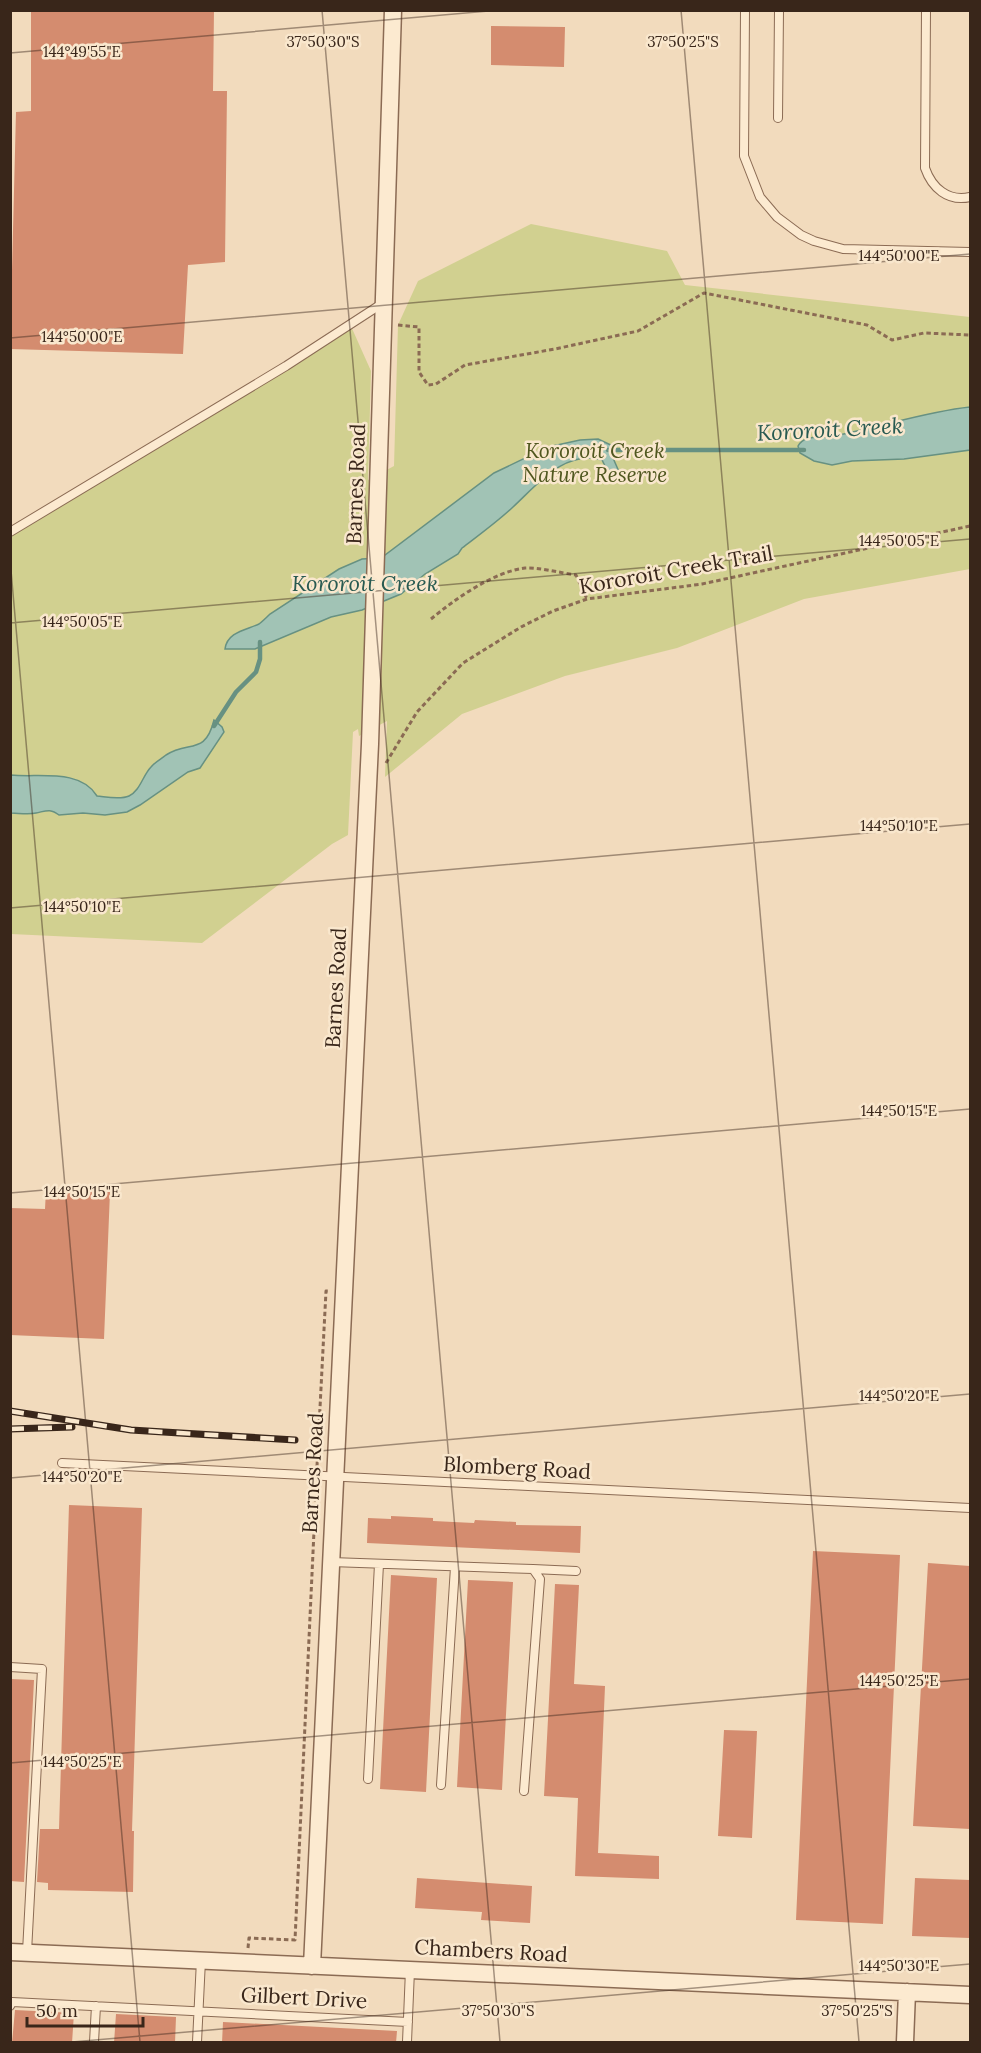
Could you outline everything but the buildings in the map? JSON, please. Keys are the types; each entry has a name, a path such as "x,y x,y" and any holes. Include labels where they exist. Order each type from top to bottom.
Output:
{"street":[{"name":"Barnes Road","path":"312,1966 380,473 393,10"},
{"name":"Chambers Road","path":"19,1952 970,1995"},
{"path":"905,2043 908,1992"}],"lane":[{"path":"745,10 744,156 760,196 777,217 795,231 814,241 843,249 970,252"},
{"path":"778,118 779,10"},
{"path":"926,10 925,168 934,186 947,196 970,197"},
{"path":"10,532 286,366 384,303"},
{"name":"Blomberg Road","path":"62,1463 970,1508"},
{"path":"331,1562 576,1571"},
{"path":"368,1779 379,1564"},
{"path":"441,1785 454,1567"},
{"path":"524,1791 540,1579 533,1569"},
{"path":"10,1667 42,1669 19,1952"},
{"path":"197,2043 201,1960"},
{"path":"407,2043 410,1970"},
{"name":"Gilbert Drive","path":"10,2006 12,2002 408,2022"},
{"path":"94,2043 96,2006"}],"path":[{"path":"383,324 419,327 419,372 428,385 436,384 465,365 638,331 704,293 867,325 892,340 924,333 970,335"},
{"name":"Kororoit Creek Trail","path":"380,762 386,763 417,712 463,663 521,627 553,611 587,599 702,584 970,526"},
{"path":"431,619 449,604 489,579 525,568 576,575 587,599"},
{"path":"247,1963 249,1938 295,1940 326,1292 344,1291"}],"green space":[{"name":"Kororoit Creek Nature Reserve","path":"531,224 667,251 685,285 970,317 970,569 804,599 677,648 565,676 462,714 385,777 387,721 359,736 358,729 353,732 348,835 332,844 202,943 11,934 11,532 350,324 371,371 368,480 394,466 398,325 418,281"}],"water":[{"name":"Kororoit Creek","path":"970,407 970,450 904,459 852,461 832,465 814,461 800,453 798,446 804,440 815,437 846,434"},
{"name":"Kororoit Creek","path":"598,439 615,447 613,458 620,474 616,476 607,470 602,460 589,458 564,464 542,480 501,518 462,548 458,554 425,574 401,594 362,610 331,617 255,649 225,649 233,635 259,624 270,614 339,569 362,559 381,558 494,473 548,447 580,440"},
{"path":"214,720 224,732 200,768 188,772 127,812 105,815 83,813 59,815 53,811 30,814 11,813 11,775 58,776 80,781 90,787 97,796 113,798 129,796 136,790 148,770 166,755 201,743 206,739"}],"waterway":[{"name":"Kororoit Creek","path":"608,450 804,450"},
{"name":"Kororoit Creek","path":"214,726 236,692 256,672 260,659 260,642"}],"railway":[{"path":"10,1411 131,1430 295,1440"},
{"path":"10,1429 72,1427"}]}
